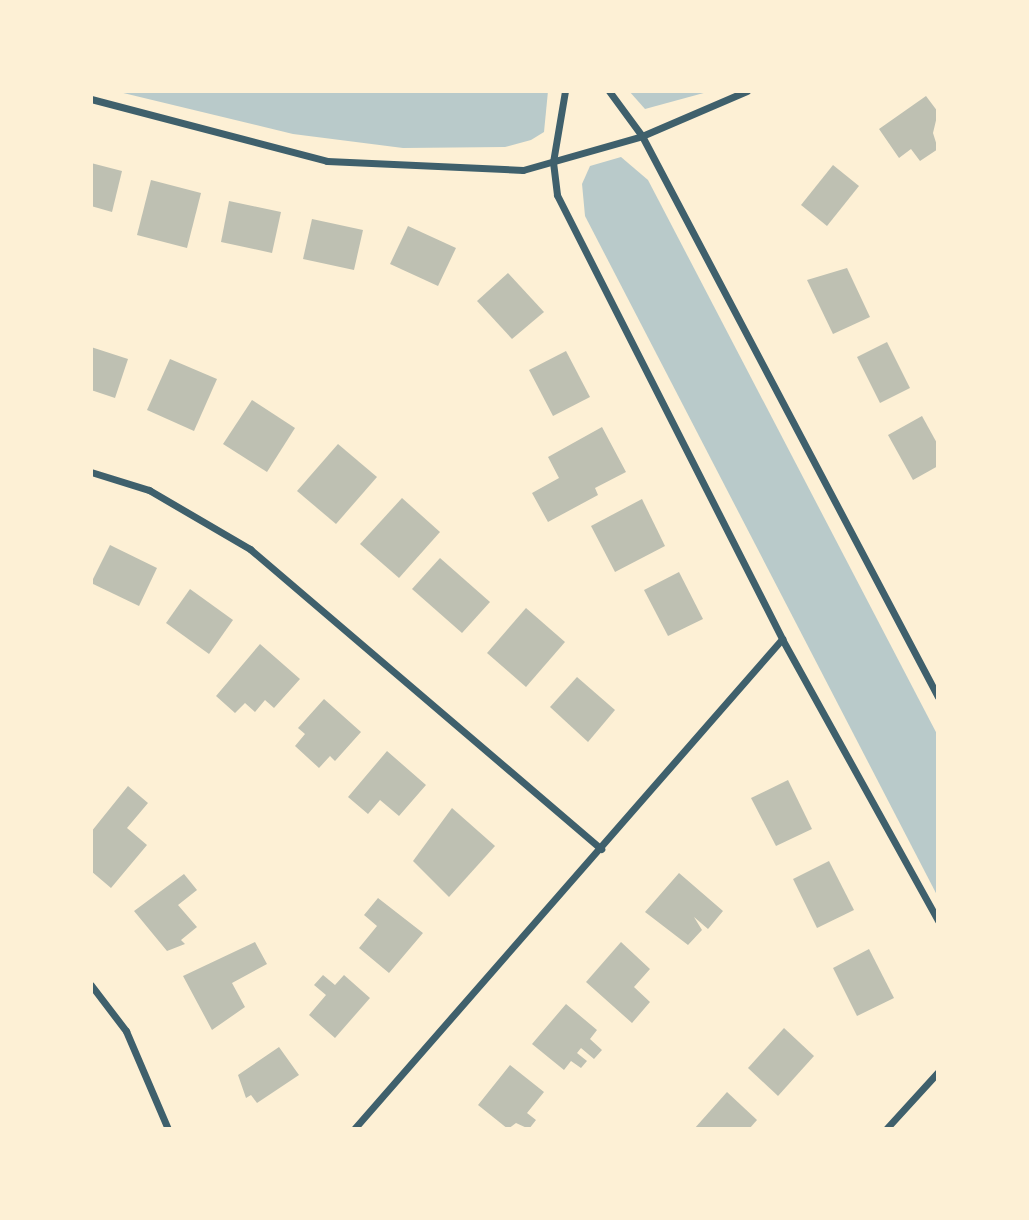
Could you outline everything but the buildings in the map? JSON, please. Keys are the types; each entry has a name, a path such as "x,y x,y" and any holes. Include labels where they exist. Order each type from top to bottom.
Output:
{"street":[{"path":"565,91 552,162 556,195 782,639 938,921"},
{"path":"609,91 642,136 938,697"},
{"path":"91,99 327,161 523,170 642,136 747,91"},
{"path":"91,472 149,490 250,550 601,849"},
{"path":"354,1129 782,639"},
{"path":"91,985 126,1031 168,1129"},
{"path":"886,1129 938,1072"}],"shaded area":[{"path":"115,91 548,91 544,132 531,140 505,147 403,148 293,134"},
{"path":"629,91 711,91 645,109"},
{"path":"621,157 648,180 938,736 938,897 585,216 582,184 590,166"}]}
